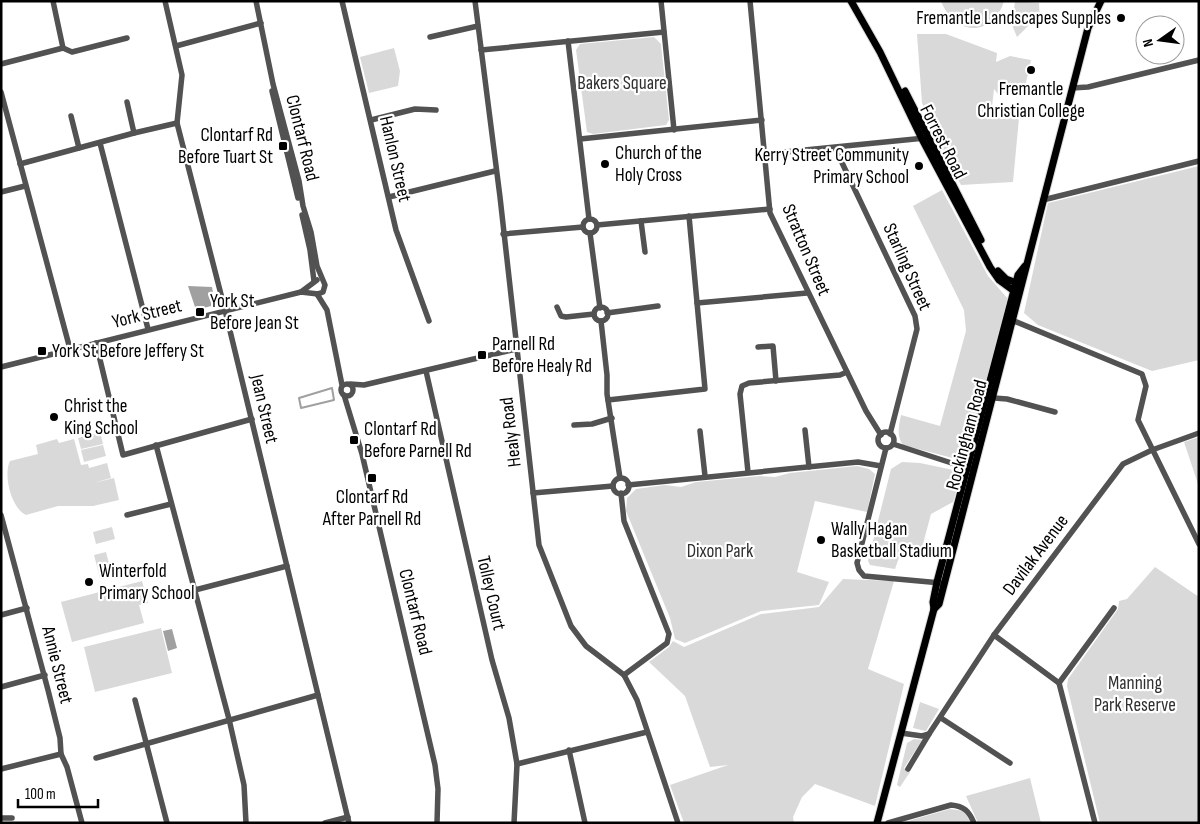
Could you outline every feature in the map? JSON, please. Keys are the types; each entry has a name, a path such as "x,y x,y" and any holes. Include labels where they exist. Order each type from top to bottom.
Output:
{"main road":[{"name":"Forrest Road","path":"851,1 993,264 1002,276 1017,283"},
{"name":"Forrest Road","path":"855,1 990,267 999,280 1014,292"},
{"name":"Rockingham Road","path":"971,470 994,398 1025,278 1025,266 1088,28 1101,1"},
{"name":"Rockingham Road","path":"877,822 934,609 939,604 941,583 971,470 1018,275 1025,266"}],"street":[{"path":"53,1 63,48"},
{"name":"Jean Street","path":"165,1 182,81 177,123 226,310 348,820"},
{"name":"Clontarf Road","path":"254,1 306,231 313,283 318,292 325,287 321,281 259,23"},
{"name":"Hanlon Street","path":"342,1 405,258 429,321"},
{"name":"Healy Road","path":"475,1 539,545 571,626 586,646 624,675 637,700 678,823"},
{"path":"661,1 674,130"},
{"name":"Stratton Street","path":"750,1 770,209 807,293 866,411 881,435"},
{"path":"176,46 259,23"},
{"path":"430,37 478,26"},
{"path":"481,50 664,32"},
{"path":"1,64 63,48 72,52 127,38"},
{"path":"568,42 589,218"},
{"path":"1072,88 1088,87 1199,60"},
{"path":"1,92 70,349"},
{"path":"127,102 134,133"},
{"path":"371,120 415,109 436,110"},
{"path":"71,116 79,148"},
{"path":"580,139 762,120"},
{"path":"20,164 177,123"},
{"path":"765,154 926,138"},
{"path":"100,142 148,330"},
{"name":"Starling Street","path":"835,148 915,316 917,329 890,434"},
{"path":"1043,200 1199,161"},
{"path":"389,196 495,171"},
{"path":"1,192 25,186"},
{"path":"597,225 770,209"},
{"path":"608,400 704,389 689,216"},
{"path":"589,218 594,220 597,225"},
{"path":"583,226 584,221 589,218"},
{"path":"641,221 644,252"},
{"path":"590,232 595,230 597,225"},
{"path":"503,234 583,226"},
{"path":"583,226 586,231 590,232"},
{"path":"590,232 600,308 607,313 658,306"},
{"path":"313,283 321,281"},
{"name":"York Street","path":"301,292 313,283"},
{"name":"York Street","path":"1,367 301,292 318,292"},
{"path":"318,292 325,306 340,368 349,394"},
{"path":"697,303 807,293"},
{"path":"557,307 561,316 566,317 594,314 600,308"},
{"path":"601,321 605,320 607,313"},
{"path":"594,314 597,320 601,321"},
{"path":"601,321 608,400 620,478"},
{"path":"1014,321 1142,374 1146,386 1138,420 1199,544"},
{"path":"96,343 123,455 252,419"},
{"path":"758,347 773,346 776,380"},
{"path":"364,385 349,394 340,391 347,384 364,385 516,349"},
{"name":"Tolley Court","path":"426,371 492,660 509,718 517,764 514,823"},
{"path":"748,472 740,394 742,386 776,380 840,375 847,372"},
{"name":"Clontarf Road","path":"349,394 350,411 412,658 435,765 438,789 437,823"},
{"path":"994,398 1001,401 1007,399 1056,412"},
{"path":"574,426 592,424 612,418"},
{"path":"804,430 808,467"},
{"path":"700,431 705,476"},
{"path":"886,448 878,442 881,435 885,432 893,438 893,444"},
{"name":"Davilak Avenue","path":"908,769 994,636 1123,464 1152,450 1199,433"},
{"path":"941,583 864,576 859,570 857,563 886,448 893,444 971,470"},
{"path":"156,445 229,719 244,785 246,823"},
{"path":"628,485 858,462 882,466"},
{"path":"624,478 628,489 617,493 613,486 616,479 624,478"},
{"path":"533,493 613,486"},
{"path":"621,493 624,521 669,634 667,643 624,675"},
{"path":"127,515 171,504"},
{"name":"Annie Street","path":"1,515 5,540 27,608 60,738 61,754 68,767 82,823"},
{"path":"195,590 287,566"},
{"path":"1,615 27,608"},
{"path":"1060,683 1114,608"},
{"path":"994,636 1060,683 1095,823"},
{"path":"1,687 44,675"},
{"path":"96,758 175,738 186,732 229,719 318,695"},
{"path":"135,700 167,823"},
{"path":"941,718 1010,763"},
{"path":"517,764 647,732"},
{"path":"901,733 922,736 929,734"},
{"path":"569,750 585,823"},
{"path":"1,769 61,754"},
{"path":"888,823 951,805 962,806 970,814 974,823"},
{"path":"1,818 12,818"},
{"path":"325,823 348,820"},
{"path":"877,822 882,823"}],"green space":[{"path":"941,1 1004,1 999,13 991,22 973,28 955,21 947,13"},
{"path":"1015,1 1039,3 1040,23 1029,25 1017,37 1012,25"},
{"path":"917,34 946,34 997,53 996,62 1010,56 1031,60 1025,87 1016,92 998,94 994,89 992,107 1020,107 1013,182 961,185 939,143 922,103"},
{"name":"Bakers Square","path":"654,37 661,44 669,120 666,125 593,134 587,132 576,50 580,44"},
{"path":"394,48 400,71 398,86 369,93 360,57"},
{"path":"1199,166 1199,360 1152,371 1038,325 1024,313 1048,203"},
{"path":"942,190 988,276 1008,299 968,459 964,461 903,445 899,434 901,415 940,426 966,331 964,310 913,206"},
{"path":"100,432 103,444 81,449 78,438"},
{"path":"1199,437 1199,487 1184,442"},
{"path":"57,439 59,443 74,439 81,465 88,464 89,468 107,463 111,478 93,483 114,478 119,500 93,506 58,506 26,515 21,511 12,499 8,482 7,474 10,461 38,454 36,445"},
{"path":"103,445 106,456 84,462 81,450"},
{"path":"902,462 920,463 958,471 961,476 953,502 931,514 920,555 901,552 895,569 870,565 868,561 891,469"},
{"name":"Dixon Park","path":"857,466 869,469 875,474 867,512 815,501 797,572 829,582 819,605 761,611 685,643 675,639 670,618 626,511 627,498 636,489 665,485 681,487 696,482 760,476 775,477 790,473"},
{"path":"112,527 115,539 96,544 93,532"},
{"path":"106,552 112,575 100,578 94,555"},
{"name":"Manning Park Reserve","path":"1155,567 1199,597 1199,823 1100,823 1067,686 1068,679 1118,609 1119,601 1127,599"},
{"path":"843,579 894,581 868,669 904,684 875,806 815,784 802,797 793,817 794,823 684,823 670,785 728,765 710,767 685,696 649,662 669,647 673,641 684,647 761,614 819,607"},
{"path":"142,581 148,603 139,605 144,623 72,642 61,602"},
{"path":"161,628 172,673 95,692 84,647"},
{"path":"920,702 939,709 926,731 913,728"},
{"path":"914,739 922,740 904,768 910,772 900,787 897,785 907,743"},
{"path":"1030,778 1041,823 978,823 966,796"},
{"path":"950,809 964,811 971,823 901,823"}],"shaded area":[{"path":"188,286 212,287 215,305 196,310"},
{"path":"172,629 177,648 168,651 163,631"}],"waterway":[{"path":"332,388 334,400 301,408 299,398 332,388"}],"place":[{"name":"Fremantle Landscapes Supples","path":"1121,18"},
{"name":"Fremantle Christian College","path":"1031,70"},
{"name":"Clontarf Rd Before Tuart St","path":"283,146"},
{"name":"Church of the Holy Cross","path":"605,164"},
{"name":"Kerry Street Community Primary School","path":"919,166"},
{"name":"York St Before Jean St","path":"200,312"},
{"name":"York St Before Jeffery St","path":"42,351"},
{"name":"Parnell Rd Before Healy Rd","path":"482,355"},
{"name":"Christ the King School","path":"54,417"},
{"name":"Clontarf Rd Before Parnell Rd","path":"354,440"},
{"name":"Clontarf Rd After Parnell Rd","path":"372,478"},
{"name":"Wally Hagan Basketball Stadium","path":"821,540"},
{"name":"Winterfold Primary School","path":"89,582"}]}
